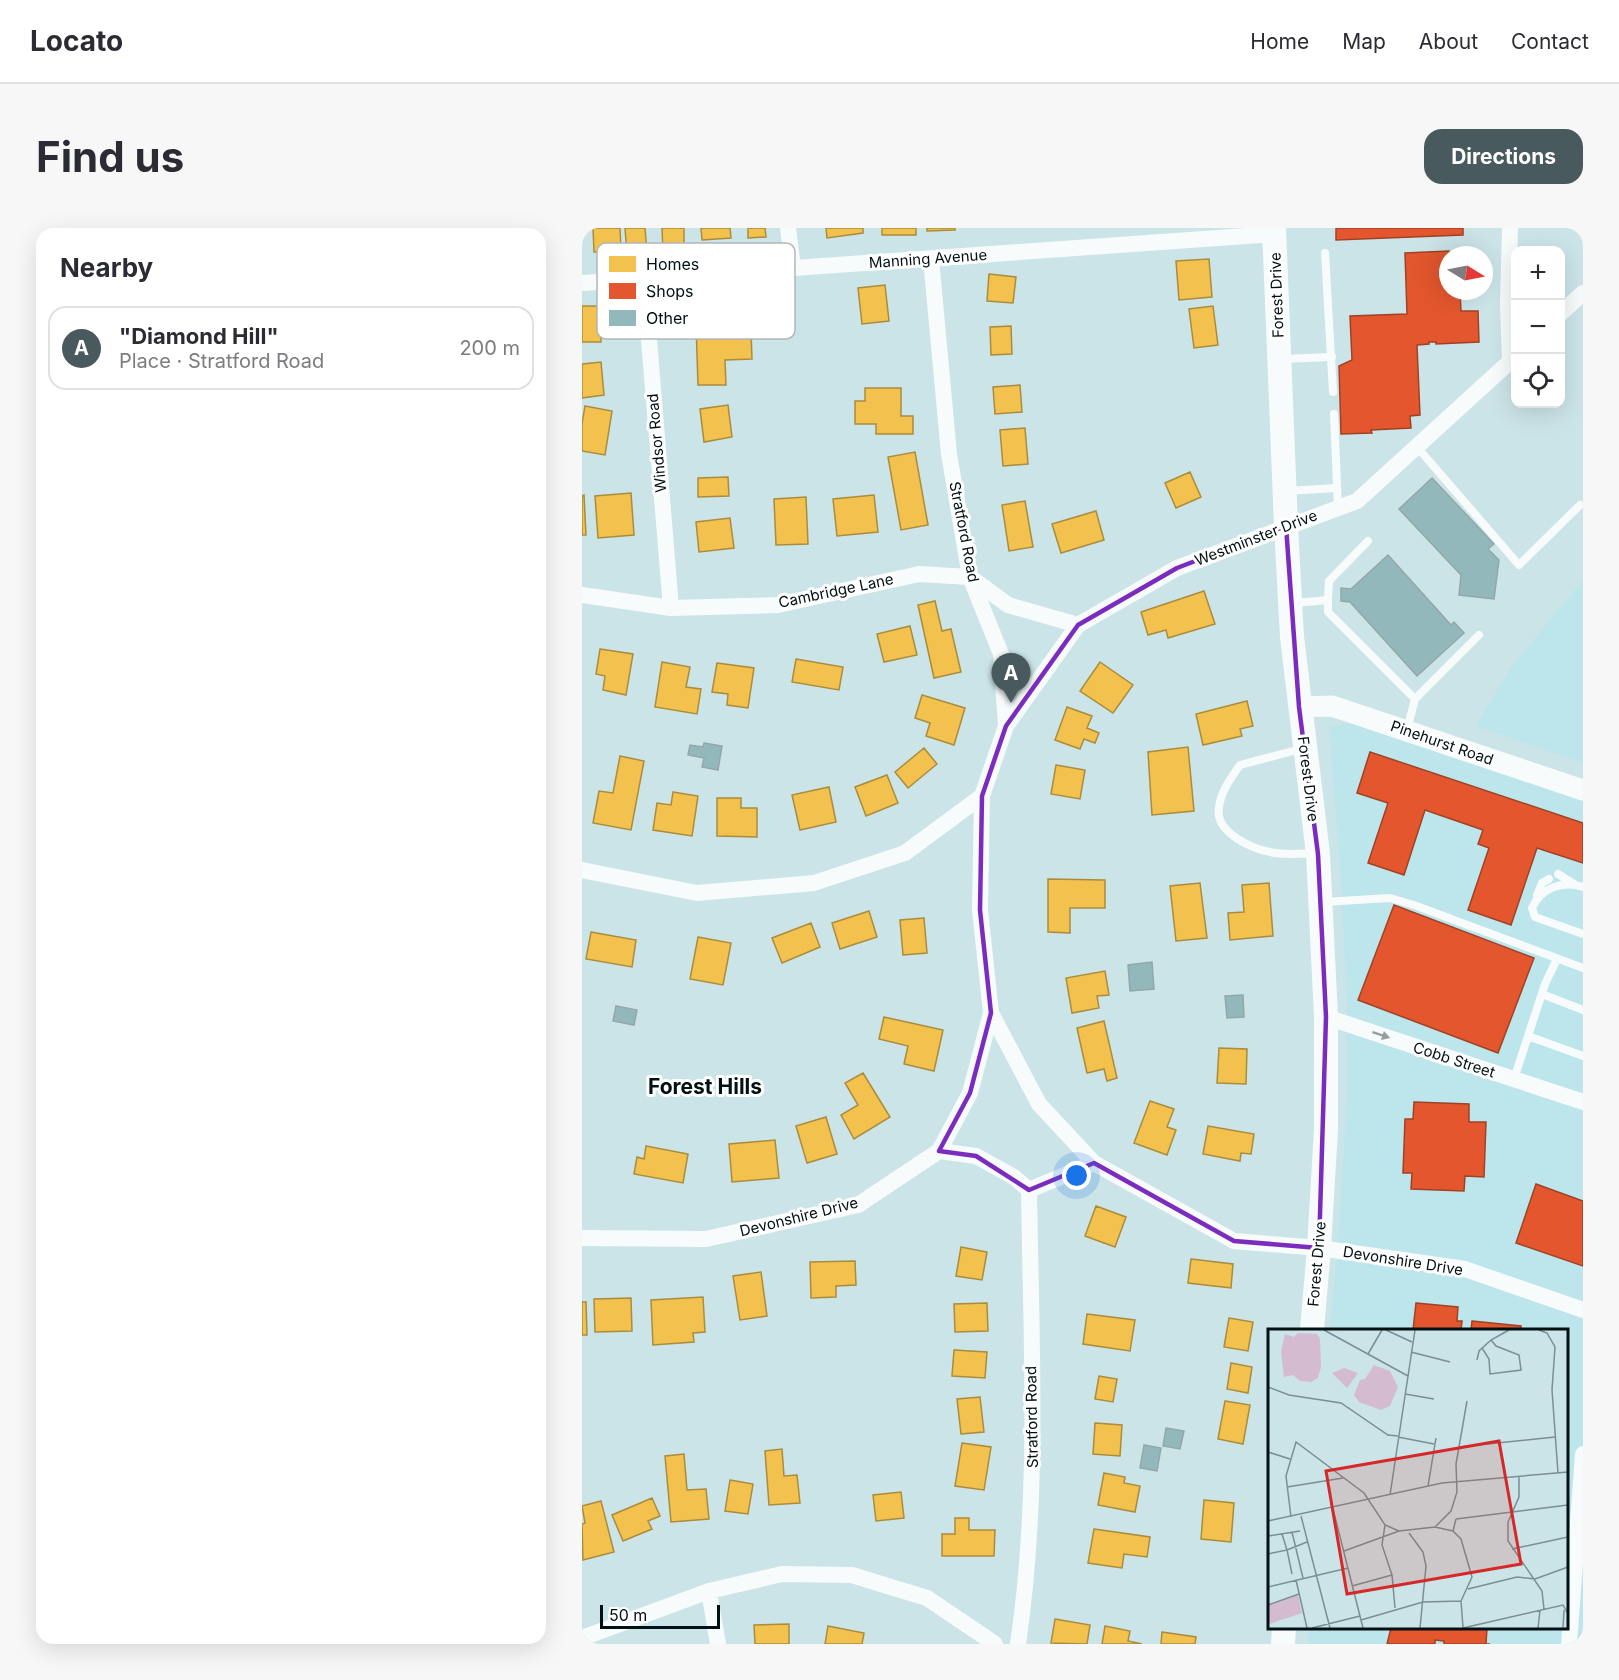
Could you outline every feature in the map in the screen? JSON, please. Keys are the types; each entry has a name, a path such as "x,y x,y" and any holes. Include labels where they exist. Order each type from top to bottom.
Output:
{"main road":[{"name":"Forest Drive","path":"1274,231 1290,603 1299,707 1318,854 1326,1017 1326,1129 1312,1329"},
{"path":"1283,1644 1284,1629"}],"street":[{"path":"788,228 790,243"},
{"path":"1510,228 1508,302 1513,354"},
{"name":"Manning Avenue","path":"795,268 1274,231"},
{"name":"Stratford Road","path":"931,259 949,454 970,577 1001,654 1006,726 982,796 980,910 991,1013"},
{"name":"Manning Avenue","path":"582,283 597,282"},
{"path":"1565,309 1583,293"},
{"name":"Windsor Road","path":"649,339 671,608"},
{"name":"Westminster Drive","path":"1006,726 1078,625 1177,568 1357,501 1511,361"},
{"name":"Cambridge Lane","path":"582,595 671,608 778,605 920,574 970,577"},
{"path":"970,577 1008,604 1078,625"},
{"name":"Pinehurst Road","path":"1299,707 1332,706 1583,790"},
{"path":"582,870 697,893 814,883 905,853 982,796"},
{"path":"991,1013 970,1093 939,1151 976,1156 1014,1177 1029,1190 1094,1163"},
{"name":"Devonshire Drive","path":"991,1013 1039,1104 1094,1163 1234,1241 1319,1248 1465,1269 1583,1310"},
{"name":"Cobb Street","path":"1326,1017 1583,1102"},
{"name":"Devonshire Drive","path":"582,1238 706,1239 858,1205 939,1151"},
{"name":"Stratford Road","path":"1018,1644 1027,1583 1033,1485 1029,1190"},
{"path":"1569,1644 1583,1454"},
{"path":"582,1638 709,1591 782,1574 852,1575 927,1598 995,1644"},
{"path":"709,1591 718,1644"}],"lane":[{"path":"1325,253 1333,392"},
{"path":"1279,359 1332,357"},
{"path":"1334,414 1338,508"},
{"path":"1417,447 1519,565 1580,505"},
{"path":"1284,492 1337,488"},
{"path":"1368,541 1329,581 1328,612 1415,699"},
{"path":"1290,603 1328,600"},
{"path":"1407,731 1415,699 1479,635"},
{"path":"1304,748 1240,765 1225,787 1218,809 1223,828 1240,841 1273,853 1318,854"},
{"path":"1558,874 1579,886"},
{"path":"1549,879 1542,883 1532,908 1535,917 1583,934"},
{"path":"1536,900 1544,891 1557,886 1579,886"},
{"path":"1320,902 1390,898 1583,968"},
{"path":"1514,1079 1542,994 1557,959"},
{"path":"1542,994 1583,1010"},
{"path":"1528,1036 1583,1056"}],"highlighted area":[{"path":"1286,526 1299,707 1318,854 1326,1017 1319,1248 1234,1241 1094,1163 1029,1190 976,1156 939,1151 970,1093 991,1013 980,910 982,796 1006,726 1078,625 1177,568"}],"shaded area":[{"path":"1583,580 1583,763 1476,726 1511,667"},
{"path":"1352,723 1583,801 1583,1644 1308,1644 1309,1629 1568,1629 1568,1329 1330,1329 1347,1100 1347,1002 1341,876 1329,726"}],"building: Homes":[{"path":"593,228 620,228 621,243 597,243 597,252 594,252"},
{"path":"625,228 645,228 646,243 626,243"},
{"path":"662,228 684,228 684,243 663,243"},
{"path":"701,228 730,228 731,238 702,240"},
{"path":"748,228 765,228 766,237 748,238"},
{"path":"826,228 863,228 863,233 827,238"},
{"path":"882,228 916,228 916,235 882,235"},
{"path":"927,228 955,228 955,230 927,231"},
{"path":"1209,259 1212,297 1179,300 1176,261"},
{"path":"989,274 1016,277 1013,303 987,301"},
{"path":"885,285 889,321 862,324 858,288"},
{"path":"582,306 597,306 597,339 601,339 601,342 582,342"},
{"path":"1213,306 1218,345 1194,348 1189,309"},
{"path":"1011,326 1012,354 991,355 990,327"},
{"path":"696,339 751,339 752,359 725,360 726,385 698,385"},
{"path":"601,362 604,395 582,398 582,364"},
{"path":"1020,385 1022,412 995,414 993,387"},
{"path":"865,388 901,388 901,416 913,416 913,434 876,434 876,424 855,424 855,401 865,401"},
{"path":"728,405 732,437 704,442 700,409"},
{"path":"585,406 612,411 605,455 582,451"},
{"path":"1025,428 1028,464 1003,466 1000,430"},
{"path":"915,452 928,525 901,530 888,457"},
{"path":"1190,472 1201,497 1176,508 1165,483"},
{"path":"728,477 729,496 698,497 698,478"},
{"path":"631,493 634,535 598,538 595,496"},
{"path":"584,495 586,535 582,535 582,496"},
{"path":"874,495 878,532 837,536 833,499"},
{"path":"806,497 808,544 776,545 774,499"},
{"path":"1025,501 1033,547 1009,551 1002,505"},
{"path":"1096,511 1104,540 1061,553 1052,524"},
{"path":"730,518 734,548 699,552 696,522"},
{"path":"1204,591 1215,624 1168,638 1166,630 1148,635 1141,612"},
{"path":"935,601 942,631 951,629 961,672 934,678 918,605"},
{"path":"910,626 917,655 884,662 877,634"},
{"path":"600,649 633,654 626,695 603,690 605,676 596,674"},
{"path":"796,659 843,667 839,690 792,682"},
{"path":"662,662 690,667 686,687 701,689 697,714 655,707"},
{"path":"1100,662 1133,685 1113,713 1080,691"},
{"path":"717,663 754,668 748,708 727,705 728,694 712,692"},
{"path":"922,695 965,708 954,745 926,736 930,723 915,718"},
{"path":"1247,701 1253,726 1240,729 1242,736 1203,745 1196,714"},
{"path":"1067,707 1092,716 1087,728 1099,733 1095,743 1084,739 1080,749 1055,740"},
{"path":"1188,747 1194,811 1152,815 1148,752"},
{"path":"924,748 937,764 908,788 895,772"},
{"path":"620,756 644,761 631,830 593,823 599,791 613,793"},
{"path":"1056,765 1085,770 1080,799 1051,794"},
{"path":"887,775 898,803 866,816 855,787"},
{"path":"829,787 836,822 800,830 792,795"},
{"path":"673,792 698,796 692,836 653,830 657,803 671,805"},
{"path":"717,798 741,798 741,808 757,808 757,837 717,836"},
{"path":"1048,879 1105,880 1105,908 1070,908 1070,933 1048,932"},
{"path":"1200,883 1207,938 1176,941 1170,886"},
{"path":"1269,883 1273,936 1230,940 1228,913 1244,912 1242,885"},
{"path":"869,911 877,937 840,949 832,923"},
{"path":"924,918 927,953 903,955 900,920"},
{"path":"811,923 820,947 782,963 772,938"},
{"path":"591,932 636,940 632,967 586,959"},
{"path":"698,937 731,943 723,985 690,979"},
{"path":"1105,971 1109,995 1097,996 1099,1008 1072,1013 1066,978"},
{"path":"884,1017 943,1030 934,1071 904,1064 908,1046 879,1039"},
{"path":"1104,1021 1117,1078 1107,1081 1104,1069 1087,1073 1077,1028"},
{"path":"1219,1048 1247,1049 1246,1084 1217,1083"},
{"path":"863,1073 890,1117 854,1139 841,1115 858,1105 845,1083"},
{"path":"1150,1101 1174,1109 1167,1127 1176,1130 1167,1155 1134,1143"},
{"path":"826,1117 837,1154 807,1163 796,1126"},
{"path":"1208,1126 1254,1134 1251,1154 1241,1153 1240,1161 1203,1154"},
{"path":"775,1140 779,1178 732,1182 729,1144"},
{"path":"646,1146 688,1154 683,1183 634,1174 637,1157 644,1159"},
{"path":"1096,1206 1126,1217 1115,1247 1085,1236"},
{"path":"961,1247 987,1252 982,1280 956,1276"},
{"path":"1191,1259 1233,1264 1231,1288 1188,1283"},
{"path":"855,1261 856,1285 836,1286 836,1297 811,1298 810,1262"},
{"path":"761,1272 767,1316 740,1320 733,1276"},
{"path":"703,1297 705,1332 693,1333 694,1342 653,1345 651,1300"},
{"path":"631,1298 632,1331 595,1332 594,1299"},
{"path":"582,1302 586,1302 587,1335 582,1335"},
{"path":"987,1303 988,1331 955,1332 954,1304"},
{"path":"1087,1314 1135,1320 1130,1351 1083,1344"},
{"path":"1229,1318 1253,1322 1248,1351 1224,1347"},
{"path":"954,1350 987,1352 985,1378 952,1376"},
{"path":"1231,1363 1252,1367 1248,1393 1227,1389"},
{"path":"1099,1376 1117,1379 1113,1402 1095,1399"},
{"path":"980,1397 984,1432 961,1434 957,1399"},
{"path":"1225,1401 1250,1405 1243,1444 1218,1439"},
{"path":"1095,1423 1122,1425 1120,1456 1093,1454"},
{"path":"962,1443 991,1447 984,1490 955,1486"},
{"path":"782,1449 784,1476 797,1475 800,1503 769,1505 765,1451"},
{"path":"684,1454 687,1490 706,1489 709,1519 671,1522 665,1456"},
{"path":"1104,1473 1125,1477 1124,1483 1140,1486 1135,1512 1098,1505"},
{"path":"730,1480 753,1484 748,1514 725,1511"},
{"path":"901,1492 904,1518 876,1521 873,1495"},
{"path":"652,1498 660,1516 648,1521 652,1529 623,1541 612,1515"},
{"path":"1204,1500 1234,1503 1231,1542 1201,1539"},
{"path":"601,1501 614,1552 583,1560 582,1524 585,1523 582,1506"},
{"path":"955,1518 969,1518 969,1530 995,1530 994,1556 942,1556 942,1534 955,1534"},
{"path":"1094,1529 1150,1537 1147,1557 1124,1554 1122,1568 1088,1563"},
{"path":"1055,1619 1090,1625 1087,1644 1051,1643"},
{"path":"789,1624 789,1644 755,1644 754,1625"},
{"path":"828,1626 864,1633 862,1644 825,1644"},
{"path":"1105,1626 1130,1631 1128,1641 1142,1644 1102,1644"},
{"path":"1162,1632 1196,1637 1195,1644 1161,1644"}],"building: Shops":[{"path":"1336,228 1463,228 1463,235 1336,240"},
{"path":"1439,251 1439,300 1460,300 1461,311 1478,311 1479,342 1436,344 1436,342 1429,342 1429,344 1417,345 1420,415 1410,416 1411,428 1341,434 1339,366 1352,360 1350,316 1407,314 1405,253"},
{"path":"1370,752 1583,823 1583,863 1537,848 1511,925 1468,910 1489,848 1478,844 1483,830 1425,810 1404,875 1368,863 1388,803 1357,793"},
{"path":"1394,905 1534,958 1498,1053 1358,1000"},
{"path":"1414,1102 1469,1104 1469,1122 1486,1122 1484,1177 1465,1176 1464,1191 1411,1189 1412,1173 1403,1173 1405,1119 1413,1119"},
{"path":"1536,1184 1583,1201 1583,1266 1516,1243"},
{"path":"1416,1303 1458,1307 1457,1321 1462,1321 1461,1329 1413,1329"},
{"path":"1472,1321 1521,1326 1521,1329 1471,1329"},
{"path":"1391,1629 1487,1629 1486,1644 1444,1644 1444,1641 1435,1640 1435,1644 1387,1644"}],"building: Other":[{"path":"1432,478 1494,544 1488,549 1499,560 1494,599 1459,595 1461,575 1399,509"},
{"path":"1388,555 1451,625 1454,622 1464,633 1417,676 1350,602 1341,601 1341,588 1351,589"},
{"path":"704,743 722,746 718,770 702,767 704,758 688,755 690,745 703,747"},
{"path":"1152,962 1154,989 1130,991 1128,965"},
{"path":"1243,995 1244,1017 1227,1018 1225,996"},
{"path":"616,1006 637,1010 634,1025 613,1021"},
{"path":"1166,1428 1184,1431 1180,1449 1163,1446"},
{"path":"1144,1445 1161,1448 1157,1471 1140,1468"}],"place":[{"name":"\"Diamond Hill\"","path":"1011,703"}],"district":[{"name":"Forest Hills","path":"705,1087"}]}
